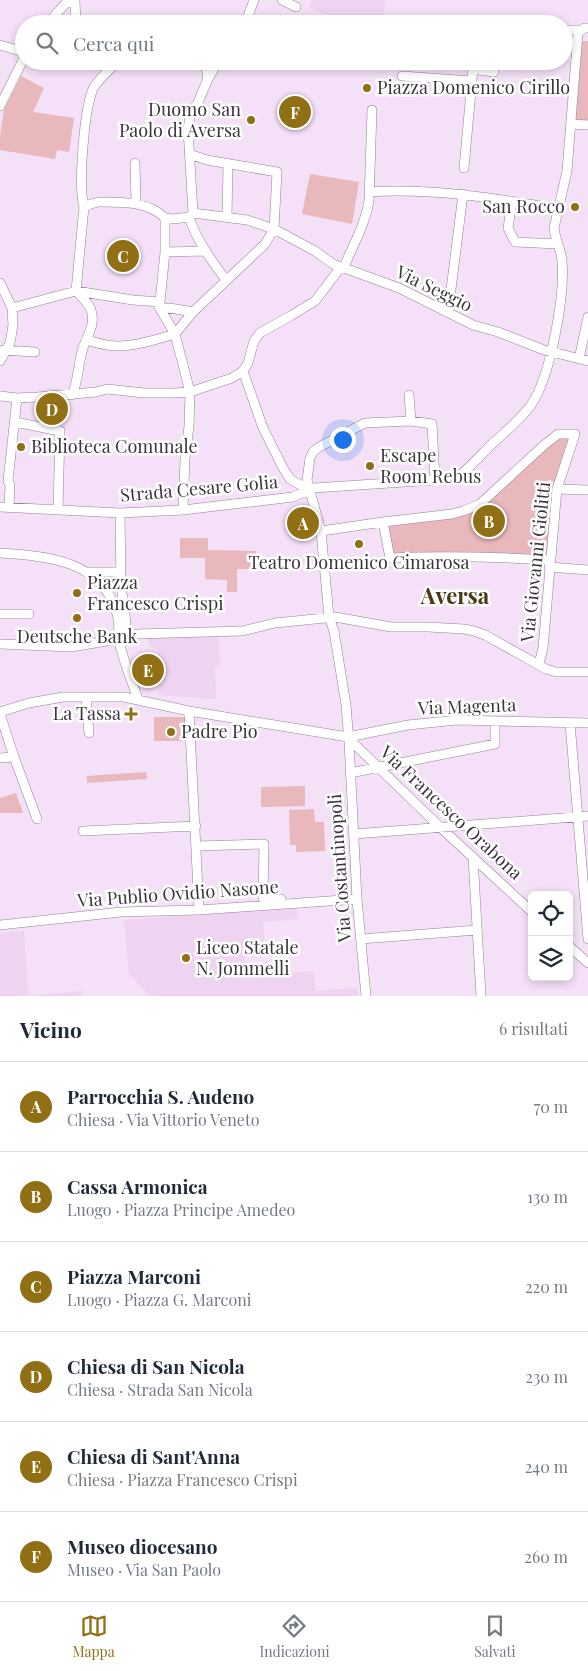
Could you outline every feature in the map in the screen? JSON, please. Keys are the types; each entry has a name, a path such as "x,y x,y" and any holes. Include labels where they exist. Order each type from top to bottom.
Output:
{"street":[{"path":"248,15 254,0"},
{"path":"282,0 296,7"},
{"path":"55,15 69,1 73,15"},
{"name":"Strada Cesare Golia","path":"5,507 120,513 183,510 293,497 309,490 338,486 458,477 520,418 536,396 552,352 562,292 562,260 554,228 567,170 572,124 577,38 584,29"},
{"path":"0,45 15,49"},
{"path":"0,106 18,70"},
{"path":"72,394 76,386 83,346 92,327 91,309 76,291 84,207 82,200 83,148 88,107 95,86 108,70"},
{"path":"207,70 206,81 197,106 191,110 188,129 191,215 194,232 226,280"},
{"path":"206,81 213,70"},
{"path":"464,168 473,70"},
{"path":"488,70 494,72"},
{"path":"402,76 472,81"},
{"path":"0,396 17,398 96,392 107,389 144,393 190,392 232,378 243,371 248,363 254,341 260,333 315,301 343,267 361,232 367,213 369,192 372,110"},
{"path":"572,124 588,125"},
{"path":"87,340 108,346 126,345 174,334 193,312 265,244 274,228 277,172 207,160 189,154"},
{"path":"135,163 136,204"},
{"path":"227,216 228,163"},
{"path":"369,192 463,194 558,209"},
{"path":"448,313 463,194"},
{"path":"512,201 508,228 515,242 558,244"},
{"path":"84,207 99,202 128,202 160,212 165,218 165,252 159,305 174,334 190,392 183,510"},
{"name":"Via Seggio","path":"165,218 174,219 191,215 227,216 274,228 315,251 333,264 399,288 473,325 552,352 584,360"},
{"path":"165,252 206,251"},
{"path":"0,283 12,308 10,343 3,350 0,361"},
{"path":"12,308 76,291 193,312"},
{"path":"584,360 588,317"},
{"path":"3,350 34,352"},
{"path":"243,371 263,428 283,468 290,479 309,490"},
{"path":"409,395 411,421"},
{"path":"5,507 10,485 8,481 17,398"},
{"name":"Via Costantinopoli","path":"366,996 346,705 334,631 329,617 321,531 306,480 310,458 319,447 365,422 411,421 432,424 435,480"},
{"path":"15,422 60,431 58,510"},
{"name":"Via Giovanni Giolitti","path":"383,522 452,514 480,504 558,434 575,434 557,489 543,648 539,664"},
{"path":"557,489 588,490"},
{"path":"119,639 126,623 120,572 120,513"},
{"path":"321,531 383,522 390,558 485,556 550,563 588,570"},
{"path":"0,553 54,559 72,564 86,572 105,589 112,598 119,623 119,639 138,700"},
{"path":"86,572 120,572"},
{"path":"0,614 29,614"},
{"path":"0,644 71,647 137,634 242,631 275,622 329,617 348,618 391,627 428,627 474,631 556,672 588,672"},
{"path":"37,819 0,713 29,703 63,697 124,697 189,711 348,738"},
{"path":"86,697 89,733"},
{"path":"189,711 199,910"},
{"name":"Via Magenta","path":"348,738 408,725 457,720 588,723"},
{"path":"350,772 379,768 496,744 495,721"},
{"path":"570,723 588,939"},
{"name":"Via Francesco Orabona","path":"348,738 528,908"},
{"path":"0,758 14,757"},
{"path":"354,834 588,816"},
{"path":"83,831 196,826"},
{"path":"197,846 264,844 263,898 282,899"},
{"path":"473,857 481,996"},
{"name":"Via Publio Ovidio Nasone","path":"0,924 121,912 199,910 358,898"},
{"path":"361,940 477,930"},
{"path":"573,950 588,963"}],"shaded area":[{"path":"312,0 385,0 384,15 330,15 309,8"},
{"path":"579,41 588,41 588,122 575,121"},
{"path":"21,76 44,88 33,112 74,118 69,152 57,150 55,159 0,150 4,110"},
{"path":"310,174 359,182 352,224 302,214"},
{"path":"561,437 570,439 549,558 391,557 385,525 461,514 484,507 541,451"},
{"path":"180,538 208,538 208,550 256,551 256,569 237,569 237,592 227,592 227,580 205,579 205,558 180,558"},
{"path":"218,635 220,666 215,667 216,699 159,695 158,675 155,665 159,664 158,649 150,648 147,636"},
{"path":"154,717 186,717 186,741 154,741"},
{"path":"146,772 147,779 87,783 87,776"},
{"path":"305,786 305,806 261,807 261,787"},
{"path":"16,793 23,813 0,813 0,798"},
{"path":"314,809 315,822 324,822 325,851 296,852 296,845 290,845 289,810"},
{"name":"Liceo Statale N. Jommelli","path":"297,907 298,919 263,922 265,943 244,945 246,977 314,971 316,991 357,988 358,996 150,996 129,974 124,920"},
{"path":"24,931 28,996 0,996 0,933"},
{"path":"82,991 82,996 28,996"}],"place":[{"name":"Piazza Domenico Cirillo","path":"367,88"},
{"name":"Museo diocesano","path":"295,112"},
{"name":"Duomo San Paolo di Aversa","path":"251,120"},
{"name":"San Rocco","path":"575,207"},
{"name":"Piazza Marconi","path":"123,256"},
{"name":"Chiesa di San Nicola","path":"52,409"},
{"name":"Biblioteca Comunale","path":"21,447"},
{"name":"Escape Room Rebus","path":"370,466"},
{"name":"Cassa Armonica","path":"489,521"},
{"name":"Parrocchia S. Audeno","path":"303,523"},
{"name":"Teatro Domenico Cimarosa","path":"359,544"},
{"name":"Piazza Francesco Crispi","path":"77,593"},
{"name":"Deutsche Bank","path":"77,618"},
{"name":"Chiesa di Sant'Anna","path":"148,670"},
{"name":"La Tassa","path":"131,714"},
{"name":"Padre Pio","path":"171,732"},
{"name":"Liceo Statale N. Jommelli","path":"186,958"}],"district":[{"name":"Aversa","path":"455,596"}]}
